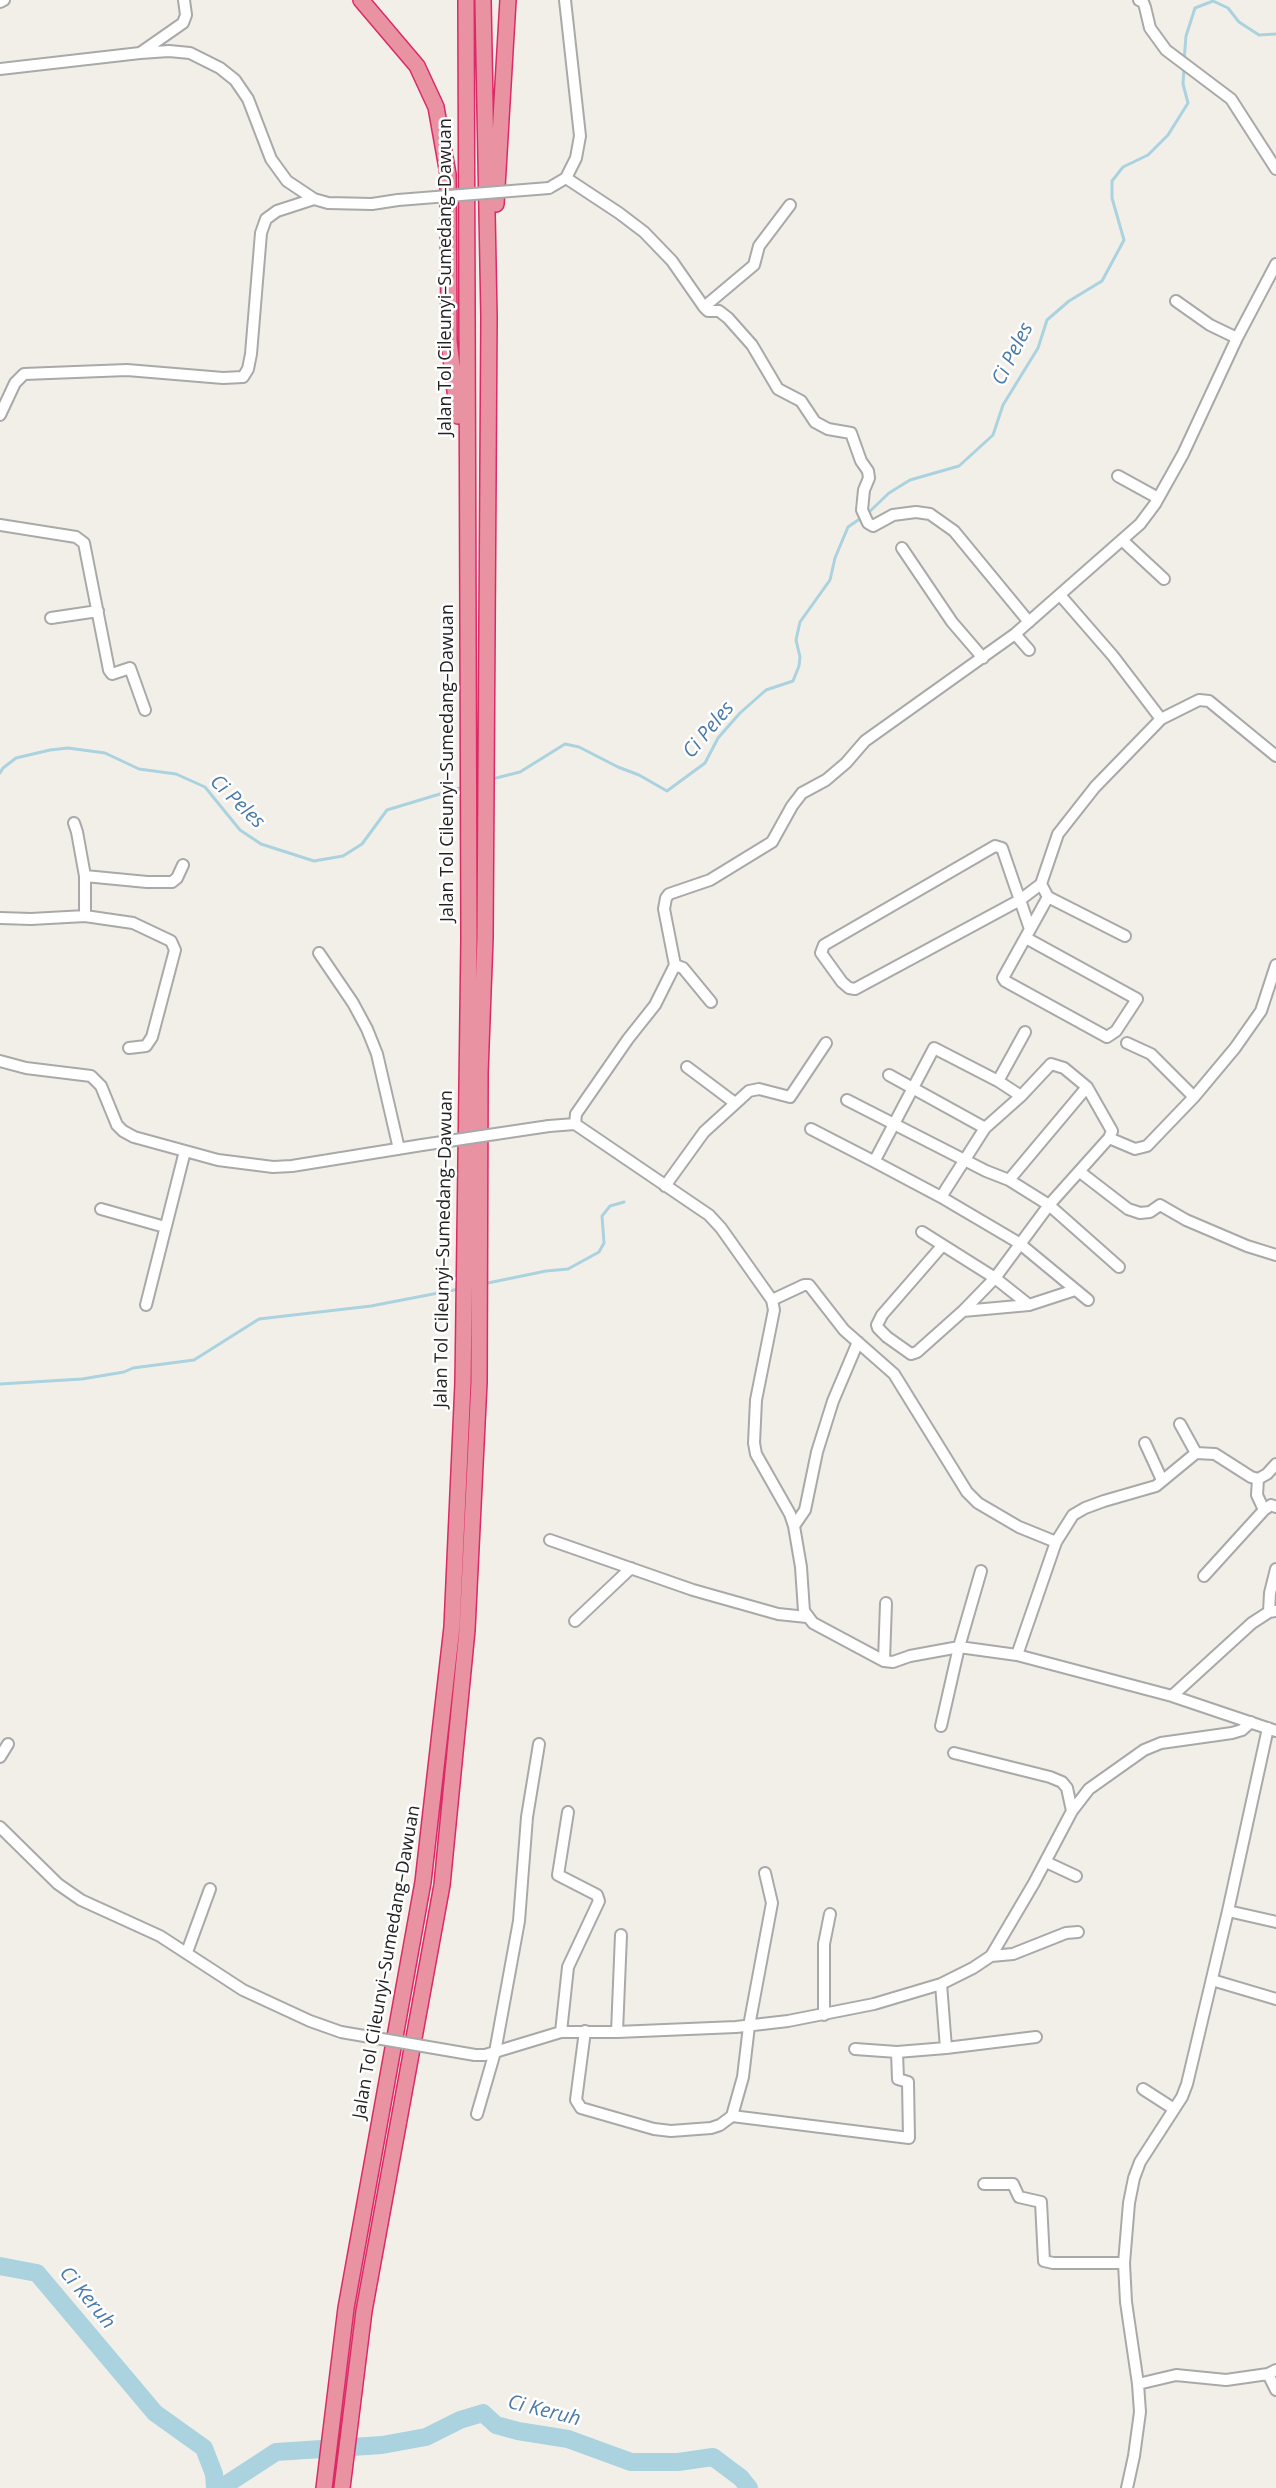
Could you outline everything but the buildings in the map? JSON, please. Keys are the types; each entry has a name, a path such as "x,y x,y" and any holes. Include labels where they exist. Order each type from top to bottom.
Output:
{"highway":[{"path":"361,0 417,66 436,107 448,174 449,341 466,490"},
{"name":"Jalan Tol Cileunyi–Sumedang–Dawuan","path":"324,2488 346,2308 423,1882 452,1627 463,1383 469,939 466,568 466,0"},
{"name":"Jalan Tol Cileunyi–Sumedang–Dawuan","path":"342,2488 364,2311 442,1885 458,1741 467,1629 478,1382 480,1073 485,938 489,317 483,0"},
{"path":"489,317 508,0"}],"street":[{"path":"0,2 4,0"},
{"path":"140,53 183,23 186,15 184,0"},
{"path":"0,69 140,53 169,51 190,53 220,68 235,80 248,99 271,159 287,181 315,199 345,204 549,188 566,178 576,158 580,136 565,0"},
{"path":"1139,0 1143,2 1155,36 1166,50 1231,99 1276,169"},
{"path":"566,178 644,232 672,261 704,307 708,311 719,311 728,318 752,345 778,389 801,401 815,422 828,429 851,433 861,461 868,471 869,478 864,490 862,510 867,521 873,526 893,515 916,512 930,514 954,531 1029,622"},
{"path":"0,415 15,383 24,374 127,370 223,378 243,377 248,369 251,354 261,233 266,219 277,212 315,199"},
{"path":"704,307 753,265 759,246 790,205"},
{"path":"575,1125 576,1114 628,1039 655,1005 675,965 664,909 669,894 710,880 772,842 802,793 826,780 846,764 865,741 1015,634 1149,515 1183,454 1237,338 1276,264"},
{"path":"1176,301 1210,325 1237,338"},
{"path":"1118,476 1158,498"},
{"path":"0,525 76,537 84,543 110,674 130,668 144,710"},
{"path":"1122,540 1164,579"},
{"path":"902,548 952,622 983,658"},
{"path":"1060,595 1113,656 1161,719"},
{"path":"51,618 98,611"},
{"path":"1015,634 1029,650"},
{"path":"1048,897 1028,933 1004,974 1005,981 1107,1037 1116,1031 1137,999 1028,933 1020,900 1002,848 995,846 824,945 821,953 842,982 849,988 855,989 1020,900 1041,884 1058,834 1095,787 1161,719 1199,700 1209,701 1276,756"},
{"path":"74,823 85,876 85,916"},
{"path":"85,876 172,882 177,878 183,865"},
{"path":"1041,884 1048,897 1125,936"},
{"path":"0,918 85,916 133,923 167,938 174,947 150,1042 146,1046 129,1047"},
{"path":"319,953 353,1003 367,1029 377,1054 399,1149"},
{"path":"675,965 682,968 711,1002"},
{"path":"1109,1138 1135,1149 1147,1146 1194,1097 1235,1048 1261,1011 1276,965"},
{"path":"998,1081 1025,1032"},
{"path":"664,1186 704,1132 749,1091 759,1089 790,1097 826,1042"},
{"path":"1127,1043 1151,1054 1194,1097"},
{"path":"877,1164 875,1160 936,1048 1021,1096"},
{"path":"0,1061 26,1068 63,1071 95,1078 101,1086 117,1125 134,1137 218,1160 280,1167 549,1126 575,1125 709,1215 721,1228 772,1300 774,1310 756,1400 754,1443 756,1454 790,1514 794,1526 801,1567 804,1611 807,1617"},
{"path":"941,1197 985,1128 1021,1096 1050,1064 1064,1068 1087,1087 1112,1131 1109,1138 1080,1172 1048,1205 995,1278 963,1311 914,1354 908,1353 878,1329 877,1325 882,1315 942,1246"},
{"path":"687,1067 735,1103"},
{"path":"889,1075 985,1128"},
{"path":"1008,1180 1087,1087"},
{"path":"847,1100 1008,1180 1048,1205 1119,1267"},
{"path":"811,1129 941,1197 1019,1243 1088,1300"},
{"path":"146,1305 185,1150"},
{"path":"1080,1172 1128,1209 1140,1213 1150,1212 1160,1205 1186,1220 1247,1246 1276,1255"},
{"path":"101,1209 165,1227"},
{"path":"922,1232 995,1278 1029,1305"},
{"path":"772,1300 807,1284 844,1330 894,1374 967,1492 978,1503 1019,1527 1056,1542"},
{"path":"963,1311 1029,1305 1075,1290"},
{"path":"794,1526 805,1510 817,1452 833,1401 858,1342"},
{"path":"1180,1424 1196,1453"},
{"path":"1145,1443 1162,1480"},
{"path":"1017,1655 1056,1542 1073,1515 1085,1508 1151,1488 1196,1453 1215,1454 1258,1479 1267,1474 1276,1464"},
{"path":"1258,1479 1257,1495 1264,1510"},
{"path":"1204,1576 1264,1510 1271,1505 1276,1507"},
{"path":"550,1540 693,1590 778,1614 807,1617 884,1661 893,1662 910,1656 959,1647 1017,1655 1172,1696 1272,1729 1187,2084 1174,2109 1143,2155 1134,2178 1129,2203 1125,2263 1126,2302 1140,2412 1127,2488"},
{"path":"575,1621 631,1568"},
{"path":"1172,1696 1252,1623 1273,1611 1270,1593 1276,1569"},
{"path":"941,1726 959,1647 981,1571"},
{"path":"884,1661 886,1603"},
{"path":"0,1827 58,1884 76,1897 133,1922 186,1952 243,1990 310,2021 341,2032 475,2055 495,2052 561,2032 749,2026 824,2015 874,2004 941,1984 991,1956 1046,1863 1072,1811 1089,1789 1144,1750 1181,1738 1242,1730 1251,1722"},
{"path":"0,1757 8,1744"},
{"path":"477,2114 495,2052 519,1921 527,1817 539,1744"},
{"path":"954,1753 1062,1782 1067,1788 1072,1811"},
{"path":"561,2032 568,1967 599,1901 597,1895 558,1875 568,1812"},
{"path":"1046,1863 1076,1876"},
{"path":"585,2031 576,2100 581,2108 654,2129 671,2131 711,2128 720,2125 732,2116 743,2077 749,2026 772,1903 765,1873"},
{"path":"186,1952 210,1889"},
{"path":"1228,1911 1276,1922"},
{"path":"824,2015 824,1944 830,1914"},
{"path":"991,1956 1013,1954 1066,1933 1078,1932"},
{"path":"617,2032 621,1935"},
{"path":"1212,1980 1276,1999"},
{"path":"941,1984 946,2048"},
{"path":"855,2049 897,2052 1036,2037"},
{"path":"732,2116 909,2138 908,2082 898,2079 897,2052"},
{"path":"1143,2089 1174,2109"},
{"path":"984,2184 1013,2184 1019,2197 1041,2202 1044,2261 1125,2263"},
{"path":"1138,2384 1176,2375 1226,2380 1272,2372 1276,2390"}],"waterway":[{"name":"Ci Peles","path":"1184,61 1186,36 1195,8 1213,1 1228,8 1239,22 1259,35 1276,34"},
{"name":"Ci Peles","path":"867,514 889,493 910,480 959,466 993,435 1003,405 1038,348 1047,320 1069,301 1102,281 1124,240 1112,198 1112,181 1123,167 1148,155 1168,135 1188,103 1183,84 1184,67"},
{"name":"Ci Peles","path":"492,779 520,772 565,744 579,747 667,791 705,763 718,738 740,713 766,690 793,681 799,666 800,657 796,640 800,622 830,580 835,558 848,527 861,518"},
{"name":"Ci Peles","path":"0,773 16,758 50,750 68,748 105,753 139,769 176,774 205,787 240,830 261,844 314,861 343,856 362,844 387,810 463,787"},
{"path":"483,1284 546,1271 568,1269 599,1252 604,1243 602,1216 610,1206 624,1202"},
{"path":"0,1384 82,1379 124,1372 133,1368 194,1360 259,1319 371,1306 459,1289"},
{"name":"Ci Keruh","path":"0,2266 37,2273 155,2413 204,2448 214,2474 215,2488"},
{"name":"Ci Keruh","path":"225,2488 227,2484 276,2452 382,2445 426,2437 460,2420 483,2413 496,2425 568,2439 631,2462 678,2462 713,2457 741,2478 749,2488"}]}
